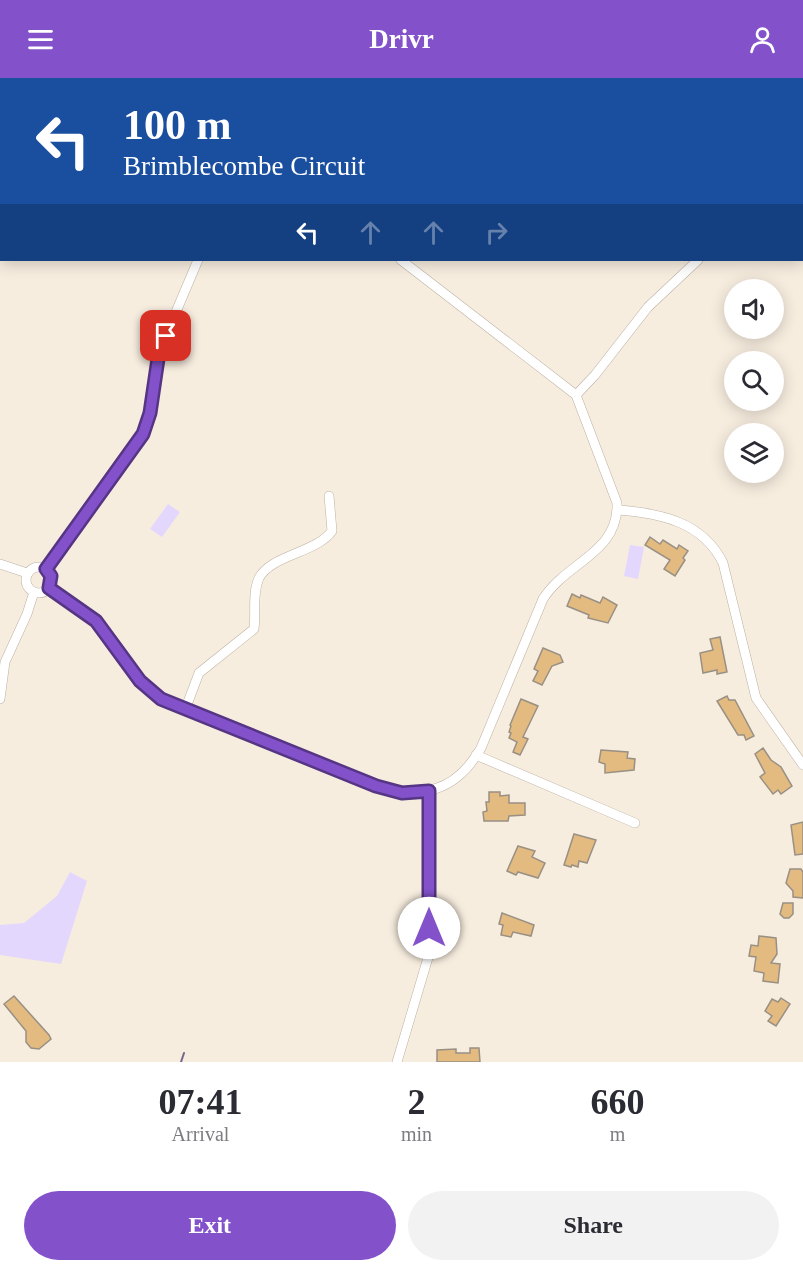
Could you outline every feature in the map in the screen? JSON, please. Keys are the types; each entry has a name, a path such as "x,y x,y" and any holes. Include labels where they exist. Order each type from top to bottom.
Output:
{"street":[{"path":"46,569 148,424 159,352 198,261"},
{"path":"49,588 96,621 140,681 151,692 185,710 376,786 402,793 429,791 457,777 471,765 543,599 560,579 607,540 618,520 618,510 615,494 576,395 402,261"},
{"path":"576,395 595,375 648,307 697,261"},
{"path":"185,710 199,674 207,665 246,638 254,629 257,587 264,571 328,537 332,531 329,496"},
{"path":"618,510 645,512 667,518 704,536 716,549 723,563 756,698 803,765"},
{"path":"0,564 27,573"},
{"path":"34,567 46,569 51,576 49,588 44,592 34,592 27,586 27,573 34,567"},
{"path":"0,699 5,662 27,614 34,592"},
{"path":"476,755 635,823"},
{"path":"398,1062 430,951 429,791"}],"shaded area":[{"path":"168,504 180,512 162,537 150,529"},
{"path":"630,545 644,547 638,579 624,576"},
{"path":"70,872 87,881 61,964 0,955 0,925 24,923 57,896"}],"building":[{"path":"650,537 660,544 663,540 677,549 679,545 688,551 675,576 664,569 670,560 645,545"},
{"path":"572,594 580,598 581,595 600,603 603,597 617,605 608,623 588,618 589,615 567,606"},
{"path":"720,637 727,672 717,674 717,670 703,673 700,653 713,650 710,639"},
{"path":"543,648 560,655 563,662 552,666 542,685 533,681 538,671 534,669"},
{"path":"727,696 729,700 735,700 754,736 746,740 744,735 738,735 717,701"},
{"path":"521,699 538,706 523,737 528,739 520,755 513,752 517,742 509,738 511,733 509,732"},
{"path":"763,748 771,760 781,767 792,786 781,794 778,790 773,794 760,777 765,773 755,754"},
{"path":"601,750 628,752 627,758 635,759 634,770 605,773 605,764 599,762"},
{"path":"489,792 500,792 500,796 509,795 509,803 525,803 525,815 509,816 508,821 484,821 483,812 487,811 486,802 489,802"},
{"path":"803,822 803,854 795,855 791,825"},
{"path":"574,834 596,840 587,863 579,861 578,867 564,865"},
{"path":"518,846 535,851 532,857 545,863 538,878 518,872 516,875 507,871"},
{"path":"790,869 801,869 803,872 803,898 793,897 793,891 786,883"},
{"path":"783,903 793,903 793,914 789,918 784,918 780,914"},
{"path":"502,913 534,925 531,936 513,932 511,937 501,935 503,925 499,924"},
{"path":"759,936 776,938 777,954 771,963 780,964 778,983 763,981 764,973 754,971 756,957 749,956 751,945 758,946"},
{"path":"14,996 51,1039 39,1049 31,1048 26,1042 26,1031 4,1004"},
{"path":"781,998 790,1004 776,1026 768,1021 772,1016 765,1011 772,999 778,1002"},
{"path":"470,1048 479,1048 480,1062 437,1062 437,1050 456,1049 456,1053 470,1053"}],"waterway":[{"path":"181,1062 184,1053"}],"route":[{"path":"166,336 157,361 148,424 46,569 50,572 52,580 49,588 88,613 140,681 161,699 376,786 402,793 429,791 429,928"}]}
